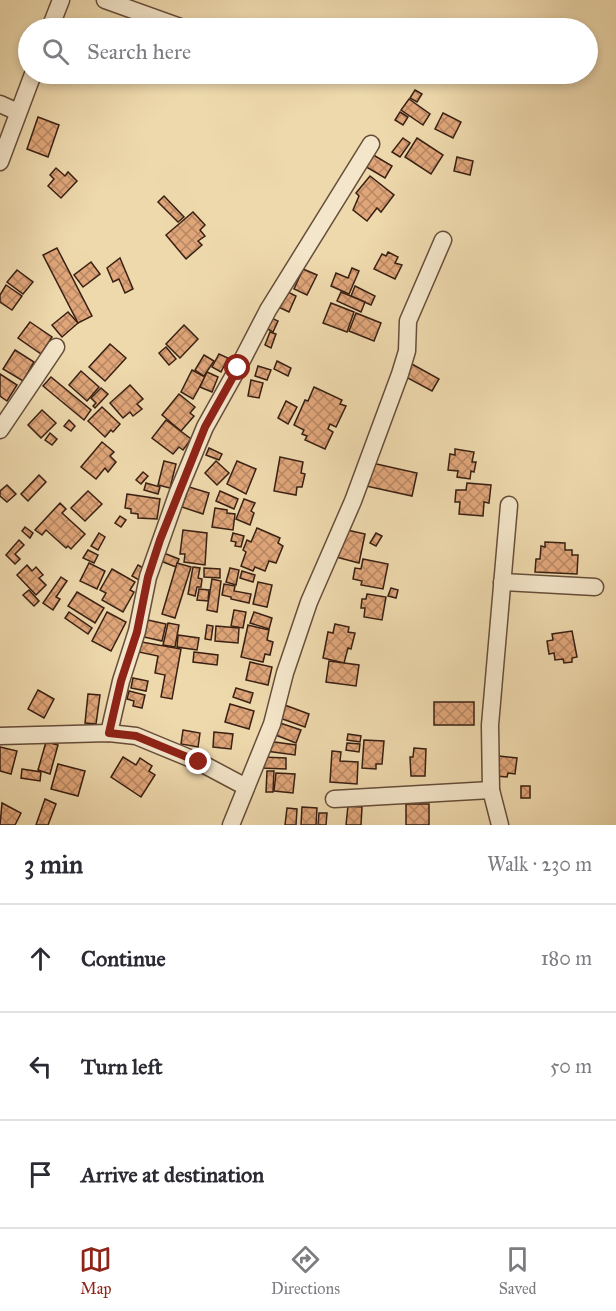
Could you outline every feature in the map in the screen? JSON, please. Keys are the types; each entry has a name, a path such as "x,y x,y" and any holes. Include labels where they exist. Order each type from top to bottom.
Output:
{"street":[{"path":"54,18 61,0"},
{"path":"105,0 155,18"},
{"path":"0,162 29,84"},
{"path":"0,104 18,112"},
{"path":"109,733 121,681 137,632 148,577 178,492 205,427 268,310 371,144"},
{"path":"231,825 272,724 285,674 309,602 353,501 400,374 406,351 408,321 443,240"},
{"path":"0,430 56,347"},
{"path":"500,825 491,790 490,725 509,505"},
{"path":"502,582 595,587"},
{"path":"0,736 109,733 136,736 199,762 246,787"},
{"path":"334,799 491,790"}],"building":[{"path":"415,90 422,94 417,102 410,98"},
{"path":"409,99 430,114 423,125 401,110"},
{"path":"400,112 408,117 403,125 395,120"},
{"path":"443,113 461,122 453,138 435,129"},
{"path":"38,117 59,125 48,157 27,149"},
{"path":"403,138 410,143 400,157 392,152"},
{"path":"417,138 443,155 431,174 405,157"},
{"path":"370,153 392,166 385,178 363,165"},
{"path":"457,157 473,161 470,175 454,171"},
{"path":"56,168 65,176 68,172 77,181 61,198 48,186 54,179 50,175"},
{"path":"370,176 394,195 381,212 377,208 367,221 353,210 359,196 356,193"},
{"path":"164,196 184,217 178,222 158,202"},
{"path":"193,212 205,225 200,230 205,236 198,241 202,245 186,259 166,235"},
{"path":"57,248 92,316 78,323 43,255"},
{"path":"388,252 398,257 395,263 402,265 395,279 374,269 382,254 386,256"},
{"path":"120,258 133,289 125,293 119,279 113,282 107,268"},
{"path":"91,262 100,274 83,287 74,275"},
{"path":"352,268 359,271 349,294 331,286 336,273 348,278"},
{"path":"303,269 317,275 307,295 294,289"},
{"path":"17,270 33,282 23,294 7,282"},
{"path":"6,285 22,296 12,310 0,302 0,295"},
{"path":"355,286 375,296 371,305 351,296"},
{"path":"284,290 296,296 289,312 276,306"},
{"path":"341,292 365,302 361,312 337,301"},
{"path":"331,303 354,312 347,332 323,323"},
{"path":"68,312 78,323 62,337 52,325"},
{"path":"356,313 381,323 374,341 349,331"},
{"path":"267,316 278,321 273,332 262,326"},
{"path":"30,322 52,337 41,354 18,338"},
{"path":"184,325 198,339 180,358 166,344"},
{"path":"270,332 276,334 271,348 265,345"},
{"path":"110,344 126,358 105,381 89,367"},
{"path":"166,347 176,359 169,365 159,353"},
{"path":"15,350 34,362 23,381 3,369"},
{"path":"219,354 228,358 221,372 212,367"},
{"path":"204,355 214,361 204,376 195,370"},
{"path":"277,361 291,368 288,376 274,369"},
{"path":"410,363 439,379 432,391 404,376"},
{"path":"258,366 271,370 267,380 255,376"},
{"path":"192,370 205,377 193,399 181,392"},
{"path":"81,371 99,387 87,401 69,385"},
{"path":"207,372 218,377 212,392 200,387"},
{"path":"0,374 17,385 7,401 0,396"},
{"path":"51,377 91,410 84,420 43,386"},
{"path":"251,380 263,383 259,398 248,396"},
{"path":"130,385 143,399 137,404 142,409 133,416 130,412 123,418 110,403"},
{"path":"314,387 342,400 340,404 346,406 336,427 330,424 328,429 333,432 325,449 305,440 307,436 302,434 304,430 294,425 305,400 308,401"},
{"path":"101,388 108,394 95,408 93,406 96,403 91,398"},
{"path":"179,394 195,407 190,413 194,416 181,431 162,415"},
{"path":"286,401 297,407 288,424 278,418"},
{"path":"102,407 120,424 105,437 88,421"},
{"path":"42,410 56,423 41,438 28,425"},
{"path":"69,420 75,426 71,431 64,426"},
{"path":"166,420 191,439 183,450 179,447 173,454 152,438"},
{"path":"50,433 57,439 52,445 45,440"},
{"path":"102,442 114,452 110,456 116,462 108,472 105,468 96,479 81,467"},
{"path":"209,448 222,454 219,460 206,455"},
{"path":"455,449 474,452 472,462 476,462 470,479 457,477 458,471 448,470 450,454 455,455"},
{"path":"280,457 303,462 301,473 305,474 302,487 297,487 296,495 274,491"},
{"path":"164,461 176,464 170,488 158,485"},
{"path":"216,461 229,473 217,485 205,473"},
{"path":"237,461 256,469 246,494 227,484"},
{"path":"372,463 417,473 412,496 366,486"},
{"path":"143,472 148,476 141,484 136,480"},
{"path":"39,475 46,482 28,501 21,494"},
{"path":"146,483 160,487 158,494 144,490"},
{"path":"467,483 491,485 489,503 484,502 483,516 459,514 460,502 455,502 456,490 466,490"},
{"path":"7,485 16,494 7,502 0,496 0,491"},
{"path":"189,487 209,493 203,514 182,507"},
{"path":"88,491 102,504 85,521 71,508"},
{"path":"220,491 238,499 234,509 216,501"},
{"path":"127,494 160,499 157,519 138,518 138,514 131,513 131,509 125,508"},
{"path":"244,499 255,503 251,511 254,513 250,525 236,519"},
{"path":"60,503 66,509 62,513 85,534 71,549 68,546 66,548 46,530 42,535 35,530"},
{"path":"215,508 235,514 233,530 212,527"},
{"path":"120,516 126,520 121,527 115,523"},
{"path":"25,527 33,533 30,538 22,531"},
{"path":"257,528 280,538 278,543 283,546 276,563 269,561 265,571 255,567 253,571 241,566 247,540 251,542"},
{"path":"343,529 365,534 359,563 336,557"},
{"path":"183,530 207,533 205,565 184,562 185,554 180,554"},
{"path":"99,533 105,537 98,550 91,546"},
{"path":"233,533 244,536 241,547 235,546 236,542 231,541"},
{"path":"376,533 382,536 376,546 370,543"},
{"path":"19,540 24,545 15,554 20,559 15,564 6,555"},
{"path":"545,542 565,543 565,550 572,550 572,555 578,555 577,574 535,572 536,559 540,559 541,546 545,547"},
{"path":"88,550 98,555 94,563 83,558"},
{"path":"161,552 179,559 176,567 158,560"},
{"path":"363,559 388,564 383,589 361,585 362,581 353,579 355,568 361,569"},
{"path":"89,563 105,571 97,589 80,581"},
{"path":"177,563 191,567 175,618 162,614"},
{"path":"27,565 32,571 36,567 43,575 39,578 46,585 36,595 17,575"},
{"path":"138,565 145,569 139,580 132,576"},
{"path":"193,567 200,568 198,578 202,579 201,587 197,587 195,596 188,594"},
{"path":"204,568 220,569 220,578 204,577"},
{"path":"230,568 239,570 236,585 226,582"},
{"path":"112,569 135,582 130,590 134,592 123,612 102,600 106,593 100,590"},
{"path":"242,571 255,575 253,582 240,578"},
{"path":"61,577 67,581 56,597 60,599 53,610 43,603"},
{"path":"212,579 221,581 217,612 207,610"},
{"path":"258,582 272,585 267,607 253,604"},
{"path":"224,584 235,586 234,591 251,594 249,603 222,595"},
{"path":"391,588 398,590 396,598 388,596"},
{"path":"199,589 209,590 208,601 197,600"},
{"path":"29,590 39,601 34,606 23,595"},
{"path":"77,592 104,608 95,623 68,606"},
{"path":"367,594 386,597 382,620 364,617 365,608 361,608 362,599 366,599"},
{"path":"234,610 246,612 243,628 231,626"},
{"path":"69,612 92,628 88,634 65,618"},
{"path":"107,612 126,622 111,651 92,641"},
{"path":"254,612 272,618 269,629 250,623"},
{"path":"148,620 166,624 162,641 144,637"},
{"path":"168,623 179,625 175,647 163,645"},
{"path":"335,624 349,627 348,632 355,633 344,663 323,658 328,632 333,633"},
{"path":"207,625 213,626 211,640 205,639"},
{"path":"248,625 269,630 267,640 273,642 270,655 265,654 263,662 241,657"},
{"path":"216,626 239,628 238,643 215,641"},
{"path":"572,631 577,657 572,658 572,662 564,663 563,659 555,660 554,653 549,654 547,641 553,640 552,634"},
{"path":"178,635 199,638 197,650 177,647"},
{"path":"136,641 181,649 172,699 161,697 165,675 155,673 158,656 134,651"},
{"path":"194,652 218,655 217,665 193,662"},
{"path":"329,661 359,665 356,686 326,682"},
{"path":"250,662 272,667 268,685 246,680"},
{"path":"133,678 148,681 146,691 131,688"},
{"path":"236,688 253,693 250,703 233,697"},
{"path":"38,690 54,699 44,718 28,709"},
{"path":"129,691 145,695 142,708 133,706 134,701 127,699"},
{"path":"88,694 100,695 96,724 85,723"},
{"path":"434,702 474,702 474,725 434,725"},
{"path":"230,704 254,711 249,729 225,722"},
{"path":"282,704 309,714 305,727 277,717"},
{"path":"277,722 301,730 296,743 273,734"},
{"path":"183,730 200,733 198,747 181,744"},
{"path":"214,732 233,734 231,749 213,747"},
{"path":"348,734 361,736 360,742 347,740"},
{"path":"364,740 384,741 382,764 376,764 376,769 362,768"},
{"path":"267,741 296,745 295,755 266,751"},
{"path":"46,742 58,745 50,774 38,770"},
{"path":"347,743 360,744 359,752 346,750"},
{"path":"0,747 17,751 11,774 0,771"},
{"path":"414,748 426,749 425,776 411,776 410,757 413,757"},
{"path":"332,751 341,752 340,761 358,762 357,784 330,782"},
{"path":"499,756 517,758 515,774 508,773 507,777 496,776"},
{"path":"123,757 136,765 140,758 152,766 149,771 155,775 141,797 111,777"},
{"path":"261,757 286,758 286,769 261,768"},
{"path":"58,764 85,771 78,796 51,789"},
{"path":"22,769 41,772 40,781 21,778"},
{"path":"267,771 274,771 273,792 266,792"},
{"path":"276,773 295,774 293,793 274,791"},
{"path":"521,786 530,786 530,798 521,798"},
{"path":"45,799 56,804 48,825 36,825"},
{"path":"2,803 21,813 15,825 0,825"},
{"path":"406,804 429,804 429,825 406,825"},
{"path":"348,806 362,807 361,825 346,825"},
{"path":"302,807 317,808 316,825 301,825"},
{"path":"287,808 297,809 296,825 285,825"},
{"path":"319,813 327,813 326,825 318,825"}],"route":[{"path":"199,762 136,736 109,733 121,681 137,632 148,577 160,540 205,427 238,368"}]}
